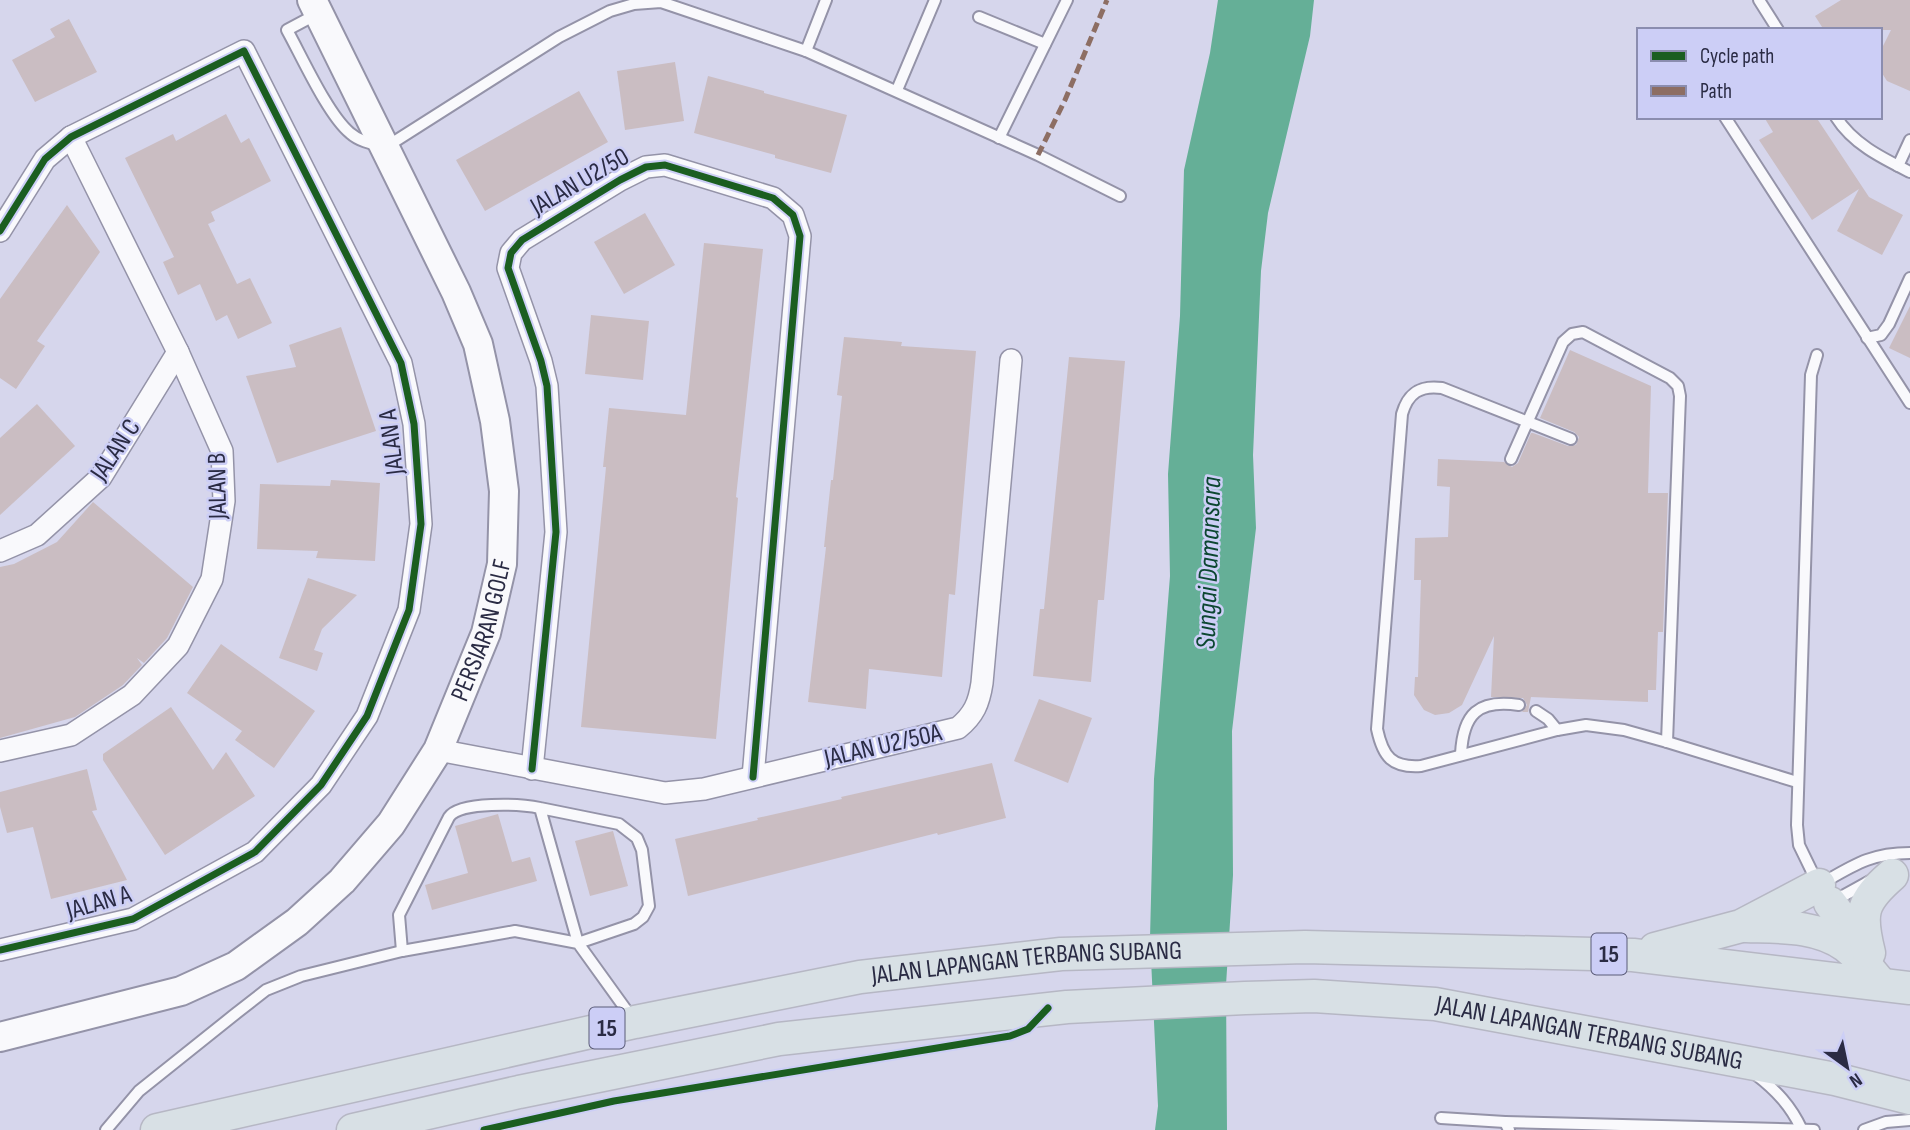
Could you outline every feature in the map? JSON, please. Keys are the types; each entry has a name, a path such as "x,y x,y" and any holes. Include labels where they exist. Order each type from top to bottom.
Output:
{"main road":[{"path":"1889,978 1862,919 1866,902 1901,868"},
{"path":"1633,955 1741,926 1825,894 1889,978"},
{"path":"1741,926 1822,932 1847,946 1889,978"},
{"name":"JALAN LAPANGAN TERBANG SUBANG","path":"157,1130 635,1022 860,977 1061,954 1305,947 1633,955 1889,978"},
{"name":"JALAN LAPANGAN TERBANG SUBANG","path":"354,1130 519,1092 779,1039 1067,1007 1314,996 1435,1004 1835,1079 1910,1098"}],"street":[{"name":"PERSIARAN GOLF","path":"0,1037 181,991 236,966 297,922 342,881 391,824 438,750 486,633 502,564 504,491 495,421 478,344 386,147 315,7"},
{"name":"JALAN A","path":"0,231 45,159 71,137 244,51 401,363 414,424 421,524 409,610 367,716 321,785 255,852 134,919 0,950"},
{"name":"JALAN B","path":"0,751 71,735 132,695 178,646 212,579 224,501 222,451 178,352 71,137"},
{"name":"JALAN U2/50","path":"532,769 556,532 547,386 541,361 508,268 511,253 522,240 620,180 646,167 665,165 773,198 793,215 800,236 753,777"},
{"name":"JALAN C","path":"0,551 37,535 101,477 178,352"},
{"name":"JALAN U2/50A","path":"438,750 664,793 704,789 958,728 971,717 980,702 1011,360"}],"lane":[{"path":"806,51 826,0"},
{"path":"897,90 935,0"},
{"path":"999,138 1067,0"},
{"path":"1759,0 1777,28"},
{"path":"315,7 287,30 335,117 349,133 364,142 386,147 559,37 610,11 634,4 661,2 806,51 897,90 1120,196"},
{"path":"979,17 1045,44"},
{"path":"1726,119 1867,338 1908,395"},
{"path":"1837,119 1845,132 1873,153 1910,172"},
{"path":"1898,166 1910,140"},
{"path":"1867,338 1881,335 1889,324 1910,278"},
{"path":"1511,459 1563,342 1572,334 1583,332 1670,378 1678,386 1680,396 1668,742"},
{"path":"1817,355 1811,375 1797,782 1799,845 1825,894"},
{"path":"1571,439 1442,388 1420,388 1411,394 1405,403 1377,729 1388,758 1404,767 1421,766 1557,730 1586,725 1624,730 1797,782"},
{"path":"1461,754 1462,732 1481,708 1497,704 1519,705"},
{"path":"1536,711 1548,719 1557,730"},
{"path":"106,1130 139,1091 266,990 301,976 402,951 515,931 578,943 634,924 649,906 642,850 636,838 619,824 519,804 461,809 452,813 399,915 402,951"},
{"path":"540,808 578,943 635,1022"},
{"path":"1891,853 1901,868 1870,881 1825,894 1870,858 1891,853"},
{"path":"1742,1063 1775,1090 1802,1129"},
{"path":"1440,1118 1507,1126 1814,1130"},
{"path":"1864,1130 1886,1122 1910,1120"}],"water":[{"name":"Sungai Damansara","path":"1218,0 1314,0 1310,36 1268,213 1261,271 1253,455 1256,528 1232,731 1233,875 1226,985 1227,1130 1155,1130 1158,1106 1150,938 1154,779 1170,576 1168,474 1180,316 1184,170 1210,53"}],"building":[{"path":"1841,0 1910,0 1910,91 1887,81 1882,73 1882,48 1891,30 1823,28 1815,16"},
{"path":"69,19 97,72 35,102 12,60 55,37 50,29"},
{"path":"675,62 684,121 625,130 617,71"},
{"path":"708,76 847,115 831,173 694,133"},
{"path":"579,91 608,142 485,211 456,160"},
{"path":"226,114 241,143 249,138 271,181 211,212 215,221 208,224 237,284 250,278 272,323 238,339 227,315 216,321 200,284 178,295 163,262 174,257 125,158 173,134 176,141"},
{"path":"1765,119 1817,119 1869,197 1903,215 1882,255 1837,231 1859,189 1812,220 1759,140 1773,132"},
{"path":"67,205 100,252 37,341 45,346 16,389 0,378 0,299"},
{"path":"645,213 675,265 624,294 594,242"},
{"path":"704,243 763,249 736,497 716,739 581,727 606,467 603,467 609,408 686,415"},
{"path":"1910,306 1910,358 1889,348"},
{"path":"591,315 649,321 643,380 585,374"},
{"path":"341,327 376,431 277,463 246,376 296,367 289,345"},
{"path":"844,337 902,342 901,346 976,351 955,595 949,594 942,677 869,669 866,709 808,702 842,396 837,395"},
{"path":"1570,350 1651,386 1648,493 1668,493 1663,632 1658,632 1656,690 1648,690 1648,702 1531,697 1528,712 1522,712 1527,705 1523,698 1491,697 1494,636 1462,705 1449,713 1435,715 1424,710 1414,695 1415,677 1418,677 1421,580 1414,580 1415,538 1448,537 1450,487 1437,486 1438,459 1504,462 1512,467 1518,463 1531,433 1568,446 1576,445 1579,437 1574,432 1540,418"},
{"path":"1069,357 1125,361 1104,600 1098,600 1091,682 1033,676 1040,609 1044,609"},
{"path":"37,404 75,446 0,515 0,438"},
{"path":"331,480 380,483 375,561 316,558 318,551 257,549 260,484 330,486"},
{"path":"93,502 193,587 167,638 144,663 137,658 142,665 123,685 75,717 0,738 0,567 14,564 57,542"},
{"path":"308,578 357,595 322,629 314,650 323,653 317,671 279,658"},
{"path":"221,644 315,711 274,768 235,740 242,731 187,693"},
{"path":"1039,699 1092,718 1068,783 1014,761"},
{"path":"171,707 213,770 226,752 255,796 165,855 103,760 103,754"},
{"path":"992,763 1006,818 688,896 675,839 842,799 841,797"},
{"path":"87,769 97,810 92,811 127,880 51,899 33,827 7,833 0,807 0,792"},
{"path":"498,814 512,862 530,857 537,881 432,910 425,885 468,873 455,826"},
{"path":"613,831 628,886 590,896 575,841"}],"marked path":[{"path":"1038,155 1065,100 1107,0"}],"cycle path":[{"path":"0,231 45,159 71,137 244,51 401,363 414,424 421,524 409,610 367,716 321,785 255,852 133,919 0,950"},
{"path":"532,769 556,532 547,386 541,361 508,268 511,253 522,240 620,180 646,167 665,165 773,198 793,215 800,236 753,777"},
{"path":"484,1130 614,1101 1010,1036 1028,1029 1048,1008"}]}
